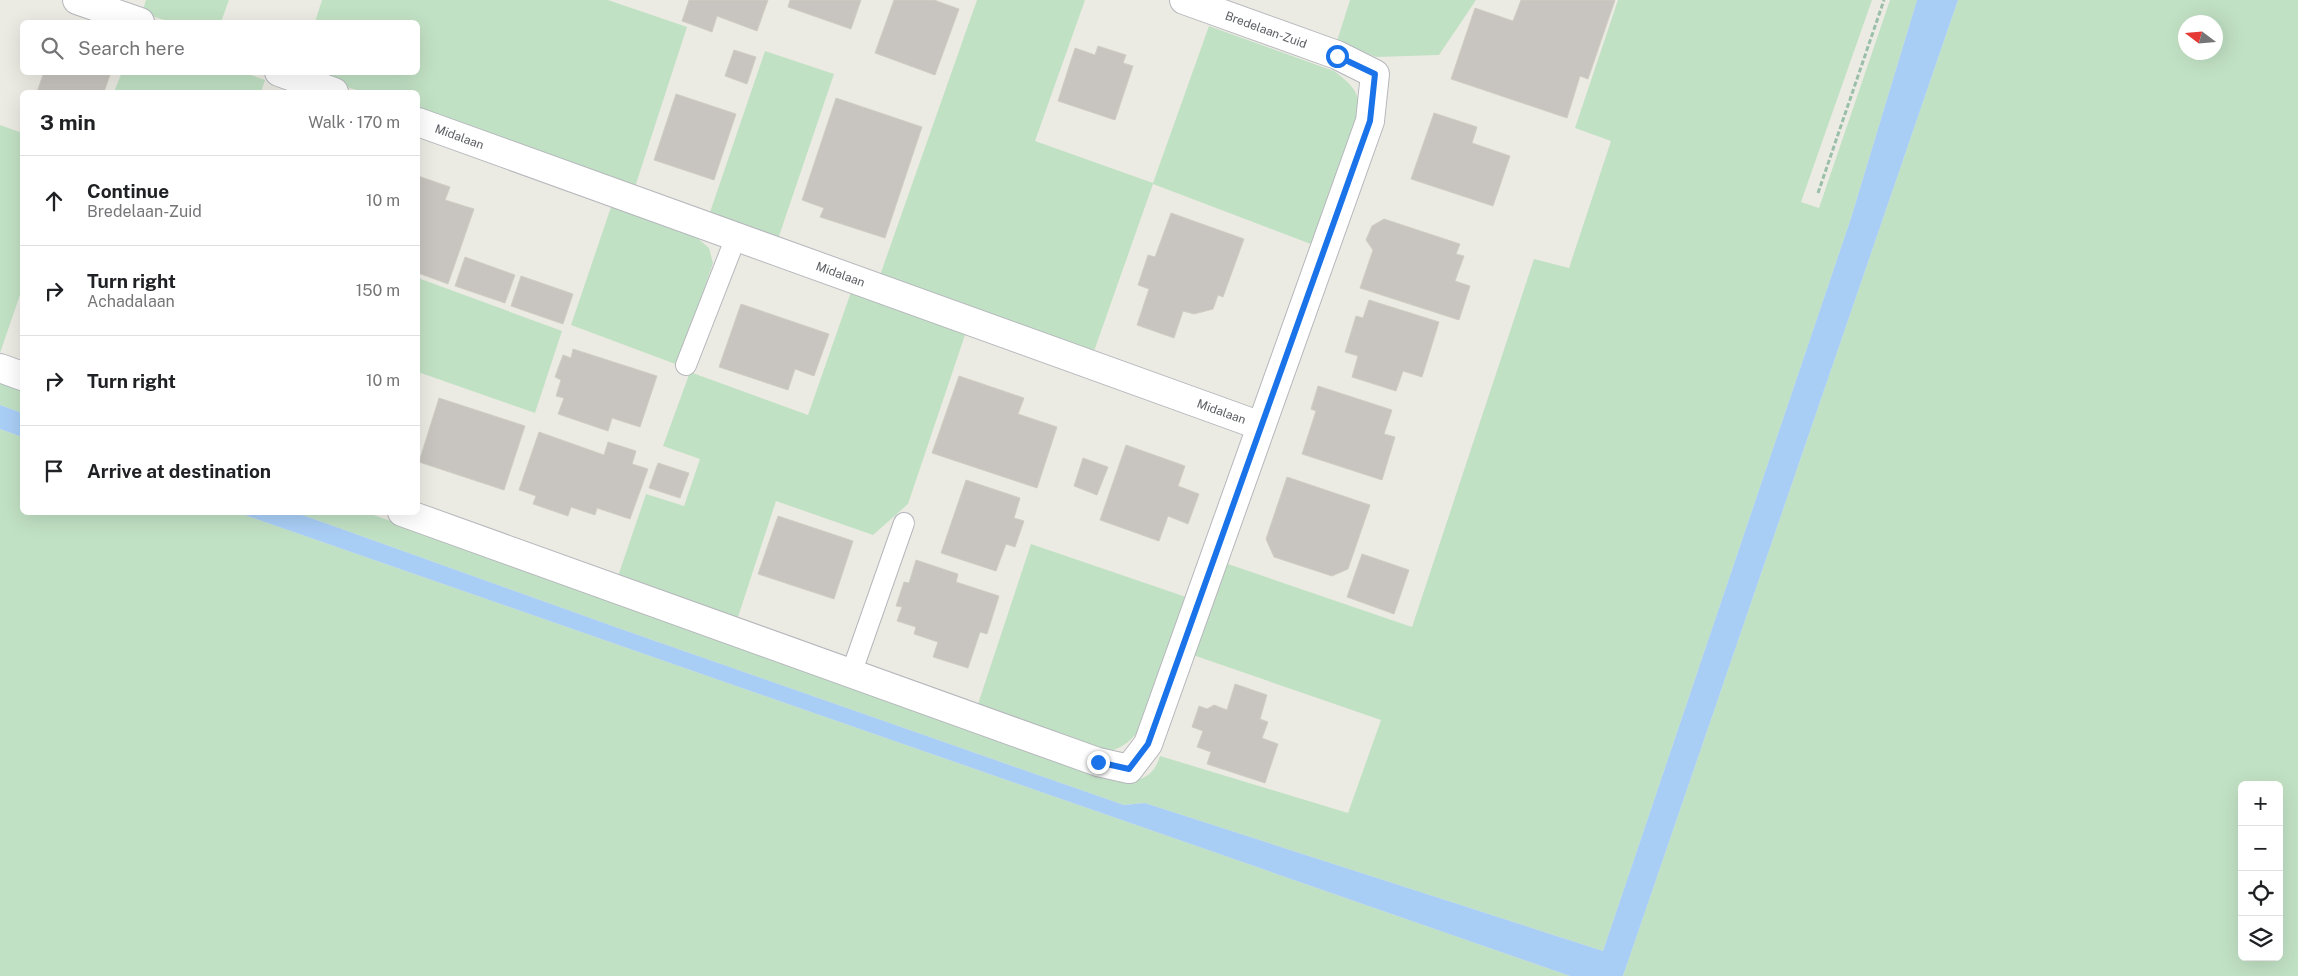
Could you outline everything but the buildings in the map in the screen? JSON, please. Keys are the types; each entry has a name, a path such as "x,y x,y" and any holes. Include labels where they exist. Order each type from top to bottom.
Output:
{"street":[{"path":"77,0 134,20"},
{"name":"Bredelaan-Zuid","path":"1184,0 1337,56 1375,74 1370,121 1261,426"},
{"path":"287,75 328,90"},
{"name":"Midalaan","path":"420,123 1261,426"},
{"path":"0,368 20,375"},
{"path":"410,515 1098,762 1129,769 1148,744 1261,426"}],"lane":[{"path":"686,365 736,237"},
{"path":"851,674 904,523"}],"path":[{"path":"1818,193 1884,0"}],"green space":[{"path":"146,0 229,0 222,20 165,20 142,13"},
{"path":"322,0 608,0 687,27 634,190 420,113 420,90 356,90 312,75 420,75 420,20 316,20"},
{"path":"977,0 1085,0 1035,141 1153,183 1209,26 1334,71 1356,93 1360,106 1360,124 1316,246 1153,184 1093,354 879,278"},
{"path":"1350,0 1476,0 1439,55 1376,57 1337,41"},
{"path":"1618,0 1872,0 1801,202 1819,208 1890,0 1917,0 1851,218 1603,951 1145,803 1124,805 303,515 374,515 1117,782 1132,781 1149,774 1157,764 1160,756 1348,813 1381,720 1190,654 1222,562 1412,627 1534,259 1569,268 1611,141 1575,128"},
{"path":"1958,0 2298,0 2298,976 1623,976"},
{"path":"765,51 834,74 777,242 708,218"},
{"path":"121,75 251,75 265,80 262,90 115,90"},
{"path":"0,125 20,132 20,295 0,353"},
{"path":"611,207 695,236 709,248 713,263 678,365 571,325"},
{"path":"420,279 562,331 535,413 420,373"},
{"path":"851,292 966,332 908,504 873,535 776,501 737,620 617,579 646,494 684,506 700,459 663,446 690,372 808,415"},
{"path":"0,379 20,386 20,412 0,405"},
{"path":"0,429 20,436 20,515 245,515 1570,976 0,976"},
{"path":"1031,544 1186,597 1142,727 1128,742 1120,747 1110,751 977,707"}],"water":[{"path":"1917,0 1958,0 1623,976 1570,976 245,515 303,515 1124,805 1145,803 1603,951 1851,218"},
{"path":"0,405 20,412 20,436 0,429"}],"route":[{"path":"1098,762 1129,769 1148,744 1370,121 1375,74 1337,56"}]}
